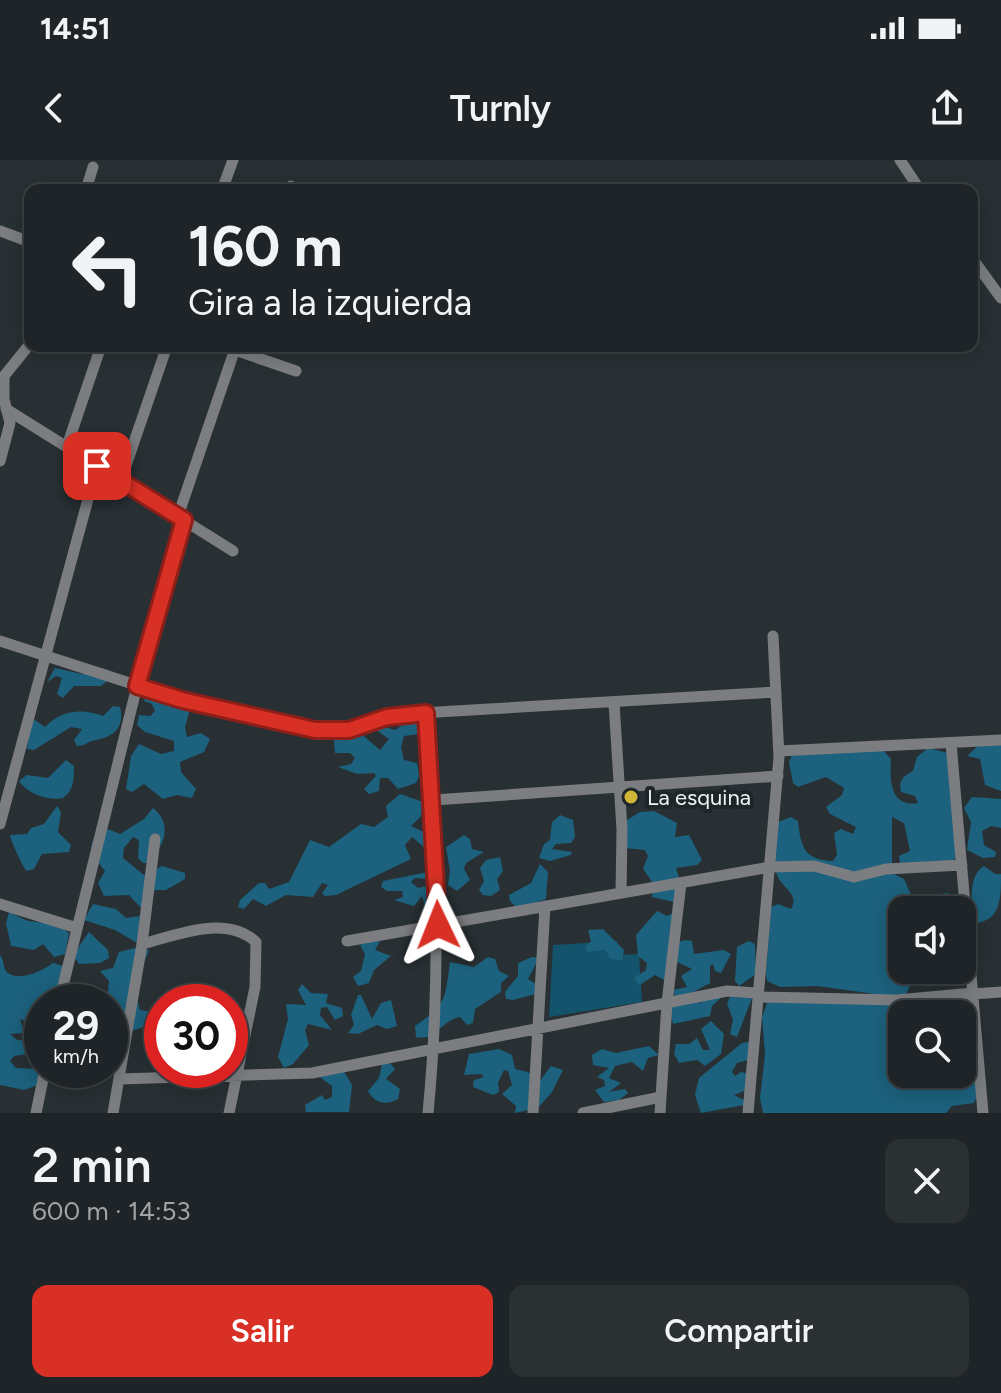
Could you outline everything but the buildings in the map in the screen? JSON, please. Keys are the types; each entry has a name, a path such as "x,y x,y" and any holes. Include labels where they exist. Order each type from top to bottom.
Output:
{"street":[{"path":"224,184 233,160"},
{"path":"900,160 916,184"},
{"path":"88,184 93,167"},
{"path":"0,231 24,240"},
{"path":"978,266 1001,298"},
{"path":"1,457 10,423 4,376 24,351"},
{"path":"67,446 99,352"},
{"path":"121,480 165,352"},
{"path":"63,984 74,927 181,518 230,352"},
{"path":"245,352 296,371"},
{"path":"6,409 233,551"},
{"path":"0,824 97,466"},
{"path":"748,1113 778,776 773,636"},
{"path":"0,641 182,700 315,730 349,730 387,717 426,713 776,692"},
{"path":"614,703 620,787 621,893"},
{"path":"426,713 434,800 438,925 434,1049 428,1113"},
{"path":"779,751 1001,740"},
{"path":"951,743 983,1113"},
{"path":"434,800 778,776"},
{"path":"128,1026 155,839"},
{"path":"347,941 770,867 814,866 854,877 886,869 962,865"},
{"path":"660,1113 667,1003 681,883"},
{"path":"0,904 74,927"},
{"path":"533,1113 545,906"},
{"path":"142,944 209,927 248,935 256,942 255,987 248,1026"},
{"path":"248,1075 312,1073 727,991 897,1000 1001,992"},
{"path":"36,1113 41,1088"},
{"path":"113,1113 117,1088"},
{"path":"229,1113 236,1088"},
{"path":"583,1113 661,1097"}],"shaded area":[{"path":"55,668 82,674 103,668 110,671 112,677 101,686 74,686 63,698 57,694 62,678 56,676 47,682"},
{"path":"148,692 191,706 185,727 187,737 201,733 210,739 204,752 180,762 181,772 196,789 192,798 177,795 163,799 144,784 132,792 126,789 131,756 139,744 161,754 174,751 174,741 145,732 137,725 139,715 150,716 155,711 152,704 144,701"},
{"path":"113,706 120,707 121,720 117,730 108,736 77,746 74,740 82,729 71,727 34,750 27,749 31,722 35,720 45,727 58,717 80,711 103,716"},
{"path":"412,719 423,722 426,733 404,736 401,747 404,760 417,763 419,776 416,783 398,789 388,778 380,778 379,791 369,794 364,789 376,776 374,773 357,774 338,767 351,764 355,758 350,753 335,753 334,740 348,739 359,732 380,750 389,739 375,729 381,726 395,730"},
{"path":"1001,737 1001,791 985,785 980,759 967,756 983,741"},
{"path":"928,748 948,753 957,858 951,861 900,863 899,856 910,851 904,823 892,817 892,873 904,879 912,896 888,896 888,984 908,984 904,998 817,986 780,987 767,981 771,907 778,904 791,909 793,904 792,895 779,880 775,869 778,822 791,817 798,821 803,845 810,855 833,861 837,855 834,833 841,829 853,834 856,827 830,814 826,807 842,795 844,788 826,777 798,787 793,783 789,762 792,755 882,749 891,759 893,790 901,801 908,803 918,803 915,796 901,792 900,785 904,777 913,771 917,757"},
{"path":"66,760 74,766 74,775 71,788 63,798 39,796 19,781 27,775 48,778"},
{"path":"400,794 423,802 421,816 411,826 432,836 430,852 412,837 405,845 411,859 336,895 325,896 322,893 328,885 322,883 313,897 286,895 266,906 253,899 244,909 238,907 240,900 259,883 265,883 269,889 289,882 310,840 329,847 361,824 374,827 388,817 386,806"},
{"path":"972,797 1001,799 1001,828 991,826 982,831 984,845 996,852 995,857 983,858 967,850 971,822 964,808"},
{"path":"57,806 61,812 58,832 71,845 69,852 42,854 34,869 27,871 10,835 27,834 31,828 44,824"},
{"path":"153,808 165,828 159,849 150,863 143,863 138,858 139,840 133,837 124,848 123,858 144,875 162,866 185,873 185,879 166,890 155,890 141,908 129,895 104,896 98,883 105,871 91,853 92,842 108,829 120,834 144,819"},
{"path":"654,811 677,823 675,837 689,835 702,860 697,865 676,868 680,881 674,902 652,897 653,883 643,869 648,856 645,850 624,848 627,820 640,812"},
{"path":"560,815 573,820 575,837 571,843 556,844 552,849 572,852 571,855 550,861 539,858 544,844 550,840 552,822"},
{"path":"464,835 470,839 472,849 484,852 466,863 464,869 470,880 457,891 448,885 450,871 446,847"},
{"path":"500,857 503,871 497,879 500,890 491,896 483,895 479,890 484,881 480,868 486,860"},
{"path":"540,864 548,872 546,899 518,909 510,901 509,895 531,883"},
{"path":"984,866 995,874 1001,874 1000,899 995,913 976,923 976,896 972,896 973,884"},
{"path":"433,871 433,879 415,878 411,882 418,888 431,885 433,912 426,909 422,896 414,906 394,900 403,897 402,891 387,891 381,887 383,881"},
{"path":"948,893 953,896 921,896"},
{"path":"93,904 116,909 126,918 140,916 137,943 115,930 84,920"},
{"path":"657,911 667,916 673,913 666,981 655,975 640,985 634,978 646,970 647,963 638,956 636,935"},
{"path":"9,912 28,921 57,924 69,933 65,954 54,957 43,944 34,950 11,946 6,923"},
{"path":"603,929 624,950 622,960 611,959 605,950 587,952 586,946 591,941 588,930"},
{"path":"89,932 108,950 109,958 100,963 79,964 73,955"},
{"path":"377,939 380,941 375,950 391,956 374,970 369,983 358,986 353,977 361,971 365,954 360,945"},
{"path":"617,941 618,955 639,954 642,1002 549,1017 553,945"},
{"path":"692,941 694,954 724,950 731,954 721,973 715,971 713,964 710,966 710,983 695,991 700,1004 703,998 724,995 712,1006 710,1016 673,1024 669,1007 676,1000 673,990 687,987 681,976 692,969 677,962 678,942"},
{"path":"749,941 755,944 756,974 739,986 735,981 737,947"},
{"path":"143,946 149,951 137,975 142,983 134,989 140,1010 144,1011 144,1027 129,1032 128,1036 128,984 109,984 100,971 113,968 119,952"},
{"path":"0,955 6,971 13,975 32,974 53,963 63,966 58,984 24,984 24,1020 20,1019 24,1033 10,1034 17,1040 24,1040 24,1055 14,1056 10,1061 16,1068 24,1068 24,1088 30,1088 24,1090 0,1085"},
{"path":"488,957 495,959 499,971 509,976 501,983 501,992 475,1009 473,1023 467,1025 460,1017 428,1036 416,1037 415,1026 443,1000 450,962 474,967"},
{"path":"532,957 539,958 528,979 536,984 539,993 506,999 505,992 518,976 518,963"},
{"path":"302,984 311,993 328,994 326,1003 342,1008 343,1016 335,1020 327,1007 321,1008 320,1015 332,1030 308,1024 305,1030 309,1045 293,1064 284,1068 278,1057 288,1019 286,1004 306,1005 298,990"},
{"path":"358,995 361,995 372,1019 381,1003 391,1000 397,1026 387,1029 377,1025 358,1034 348,1033 354,1025 351,1015"},
{"path":"731,995 752,998 737,1037 730,1034 733,1020 727,1003"},
{"path":"949,995 963,1000 888,1000 888,1088 976,1088 976,1074 979,1090 974,1103 952,1106 946,1113 763,1113 760,1098 765,1054 762,1017 767,1003 773,999"},
{"path":"711,1021 724,1034 721,1054 705,1066 697,1060 679,1063 674,1054 676,1044 689,1044 697,1038 703,1050 710,1050 701,1029"},
{"path":"749,1042 748,1060 737,1063 732,1072 735,1076 741,1072 748,1074 746,1094 744,1091 734,1095 744,1100 744,1105 701,1113 695,1095 699,1078 742,1043"},
{"path":"649,1046 659,1055 648,1058 643,1071 632,1062 615,1066 609,1078 621,1083 609,1092 625,1089 628,1093 619,1100 604,1102 595,1090 605,1086 604,1080 597,1077 609,1068 593,1065 592,1055 602,1049 616,1053"},
{"path":"499,1049 512,1055 515,1069 528,1072 539,1082 551,1066 563,1070 552,1092 538,1108 515,1113 516,1106 502,1094 512,1085 508,1071 504,1070 498,1083 499,1092 493,1095 473,1087 474,1080 484,1077 481,1074 464,1075 469,1054"},
{"path":"389,1062 395,1069 386,1079 400,1089 398,1099 381,1102 368,1091 379,1078 382,1064"},
{"path":"343,1070 352,1085 349,1112 306,1112 305,1105 322,1095 325,1100 332,1097 332,1086 317,1075"}],"place":[{"name":"La esquina","path":"631,797"}],"route":[{"path":"97,466 184,520 137,686 182,700 330,732 349,730 387,717 426,713 434,800 438,925"}]}
